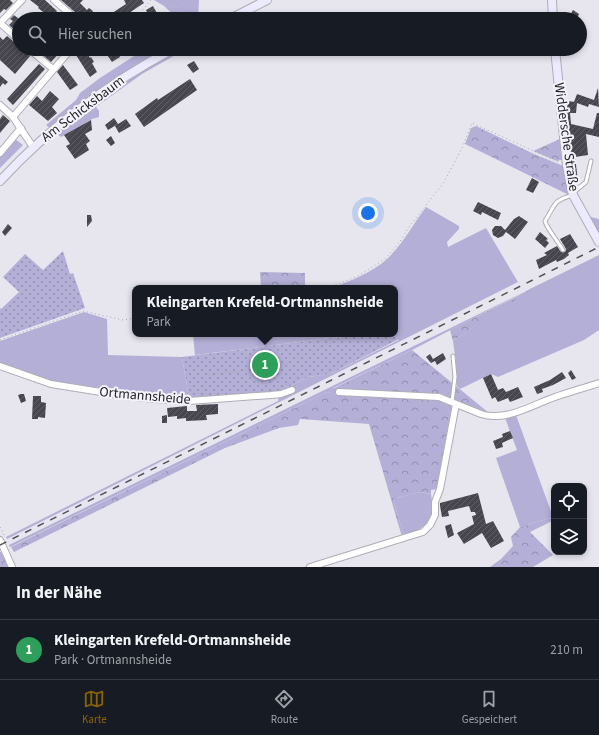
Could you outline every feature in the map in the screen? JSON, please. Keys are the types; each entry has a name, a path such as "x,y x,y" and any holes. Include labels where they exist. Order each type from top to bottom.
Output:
{"street":[{"path":"12,34 0,23 22,0"},
{"path":"54,0 68,12"},
{"path":"244,12 267,0"},
{"path":"552,0 553,12"},
{"path":"37,56 53,69"},
{"path":"13,117 65,56"},
{"name":"Am Schicksbaum","path":"0,181 33,148 68,118 116,83 161,56"},
{"name":"Widdersche Straße","path":"556,56 567,166 573,194 599,242"},
{"path":"0,105 13,117 33,148"},
{"name":"Am Schicksbaum","path":"0,153 21,128"},
{"name":"Ortmannsheide","path":"0,366 51,384 147,398 190,401 281,394 292,390"},
{"path":"339,392 439,397 487,416 498,416 512,413 554,397 599,384"},
{"path":"310,567 424,532 435,515 435,502 440,489 454,403"},
{"path":"0,540 12,567"}],"lane":[{"path":"563,250 545,221 558,200 573,194 586,182 591,161"},
{"path":"453,356 454,403"}],"path":[{"path":"141,12 151,0"},
{"path":"169,0 182,7 186,12"},
{"path":"336,285 358,276 385,259 399,243 409,227 444,182 463,146 472,123 567,166"},
{"path":"0,340 82,311 123,320 132,318"},
{"path":"205,400 203,375 274,366 292,362 337,340 353,338"}],"green space":[{"path":"154,0 199,0 198,12 170,12"},
{"path":"134,56 157,56 50,128 46,125 76,100 80,93"},
{"path":"168,56 174,56 142,74 96,107 99,111 99,117 92,119 61,137 56,133 116,87"},
{"path":"476,126 534,154 566,167 571,196 465,144 471,128"},
{"path":"562,138 565,159 557,161 533,151"},
{"path":"15,139 23,145 0,168 0,156"},
{"path":"426,207 459,226 459,229 447,242 448,247 486,228 518,282 7,539 6,537 278,401 279,396 296,390 294,387 281,391 308,377 330,374 399,340 396,337 398,337 398,285 339,285 368,272 381,264 393,253"},
{"path":"587,216 599,219 599,236"},
{"path":"63,251 70,274 73,273 85,308 0,338 0,308 1,309 19,292 3,277 25,254 43,270"},
{"path":"599,255 599,330 584,340 498,377 491,374 460,389 457,386 453,341 530,289 412,350 333,388 339,389 337,395 327,392 10,547 9,545"},
{"path":"260,272 305,273 305,285 261,285"},
{"path":"535,287 453,341 450,330"},
{"path":"84,312 107,319 108,355 182,357 189,398 157,396 51,381 30,375 0,363 0,341"},
{"path":"193,337 343,337 331,338 195,355"},
{"path":"396,337 399,339 330,374 308,377 281,391 189,398 182,357 331,338"},
{"path":"412,350 489,413 450,398 429,393 332,389"},
{"path":"327,392 337,395 431,399 452,404 437,489 431,490 431,494 420,492 393,499 404,536 402,537 369,424 300,419 298,425 279,428 225,448 14,552 11,547"},
{"path":"516,415 551,511 551,518 520,527 496,458 517,450 505,418"},
{"path":"420,492 431,494 432,510 430,516 424,526 404,536 393,499"},
{"path":"551,518 551,522 530,532 551,553 551,555 553,555 533,567 490,567 501,559 513,546 511,537 520,527"},
{"path":"1,552 8,567 0,567"}],"building":[{"path":"0,0 10,0 13,3 6,10 4,9 0,13"},
{"path":"30,0 45,0 57,11 43,12 38,8 39,7"},
{"path":"61,0 83,0 80,3 87,10 89,8 93,11 75,12"},
{"path":"124,0 142,0 144,3 130,12 114,12 126,4"},
{"path":"153,6 156,12 147,12 146,10"},
{"path":"7,36 12,40 12,56 30,56 15,74 0,60 0,37 3,40"},
{"path":"44,56 57,56 51,62"},
{"path":"77,56 91,57 94,62 92,63 97,72 90,77"},
{"path":"108,56 120,56 120,57 112,62"},
{"path":"194,61 199,69 193,73 187,65"},
{"path":"39,64 45,69 13,105 7,99"},
{"path":"63,65 78,85 70,90 57,72"},
{"path":"0,75 8,82 5,85 3,83 0,87"},
{"path":"190,79 197,90 144,127 135,114 157,98 158,100"},
{"path":"598,88 599,107 589,104 588,107 577,103 576,113 570,113 571,124 593,129 597,113 599,113 599,137 586,134 588,155 575,157 578,181 576,181 572,165 567,109 568,101 574,102 577,94 594,100"},
{"path":"50,91 59,99 52,107 57,113 48,121 29,105 37,96 42,101"},
{"path":"3,115 10,121 0,133 0,119"},
{"path":"114,118 118,124 108,130 105,125"},
{"path":"126,119 131,126 119,133 115,126"},
{"path":"91,120 92,130 85,134 90,141 86,144 89,150 75,159 66,146 70,144 64,135"},
{"path":"111,136 115,143 111,146 106,140"},
{"path":"532,178 539,182 533,193 526,190"},
{"path":"478,202 501,213 498,220 482,212 481,215 473,211"},
{"path":"87,215 91,215 92,221 87,227"},
{"path":"519,216 528,222 515,239 506,232 503,236 498,238 493,235 492,230 495,226 501,226 505,230 514,219"},
{"path":"8,224 12,228 5,236 2,232"},
{"path":"540,232 548,239 546,240 549,243 545,248 535,239"},
{"path":"570,234 578,247 568,253 569,255 564,259 557,262 556,260 539,269 536,260 547,255 544,253 557,246 561,252 565,252 566,249 560,239"},
{"path":"443,353 446,359 437,365 435,361 431,363 426,357 430,354 433,359"},
{"path":"571,370 576,378 572,380 568,373"},
{"path":"562,372 566,378 542,389 543,392 537,394 534,387 550,380"},
{"path":"491,374 498,390 503,388 506,392 518,387 523,397 510,402 508,398 498,402 495,397 492,399 483,378"},
{"path":"24,394 26,401 21,403 18,395"},
{"path":"33,396 41,396 41,402 46,403 45,418 38,417 38,419 32,419"},
{"path":"218,404 218,414 206,415 207,420 186,421 186,418 177,419 177,416 168,417 167,408 187,406 187,411 197,411 196,405"},
{"path":"167,415 167,423 162,423 162,416"},
{"path":"510,431 513,438 502,443 503,447 496,449 493,441 503,437 502,434"},
{"path":"478,493 486,524 493,521 504,541 491,548 482,533 464,544 457,533 474,524 472,516 476,515 475,512 471,512 469,506 448,511 449,516 442,517 440,503"},
{"path":"451,524 454,535 448,538 445,526"}],"railway":[{"path":"0,545 599,247"}],"place":[{"name":"Kleingarten Krefeld-Ortmannsheide","path":"265,365"}]}
